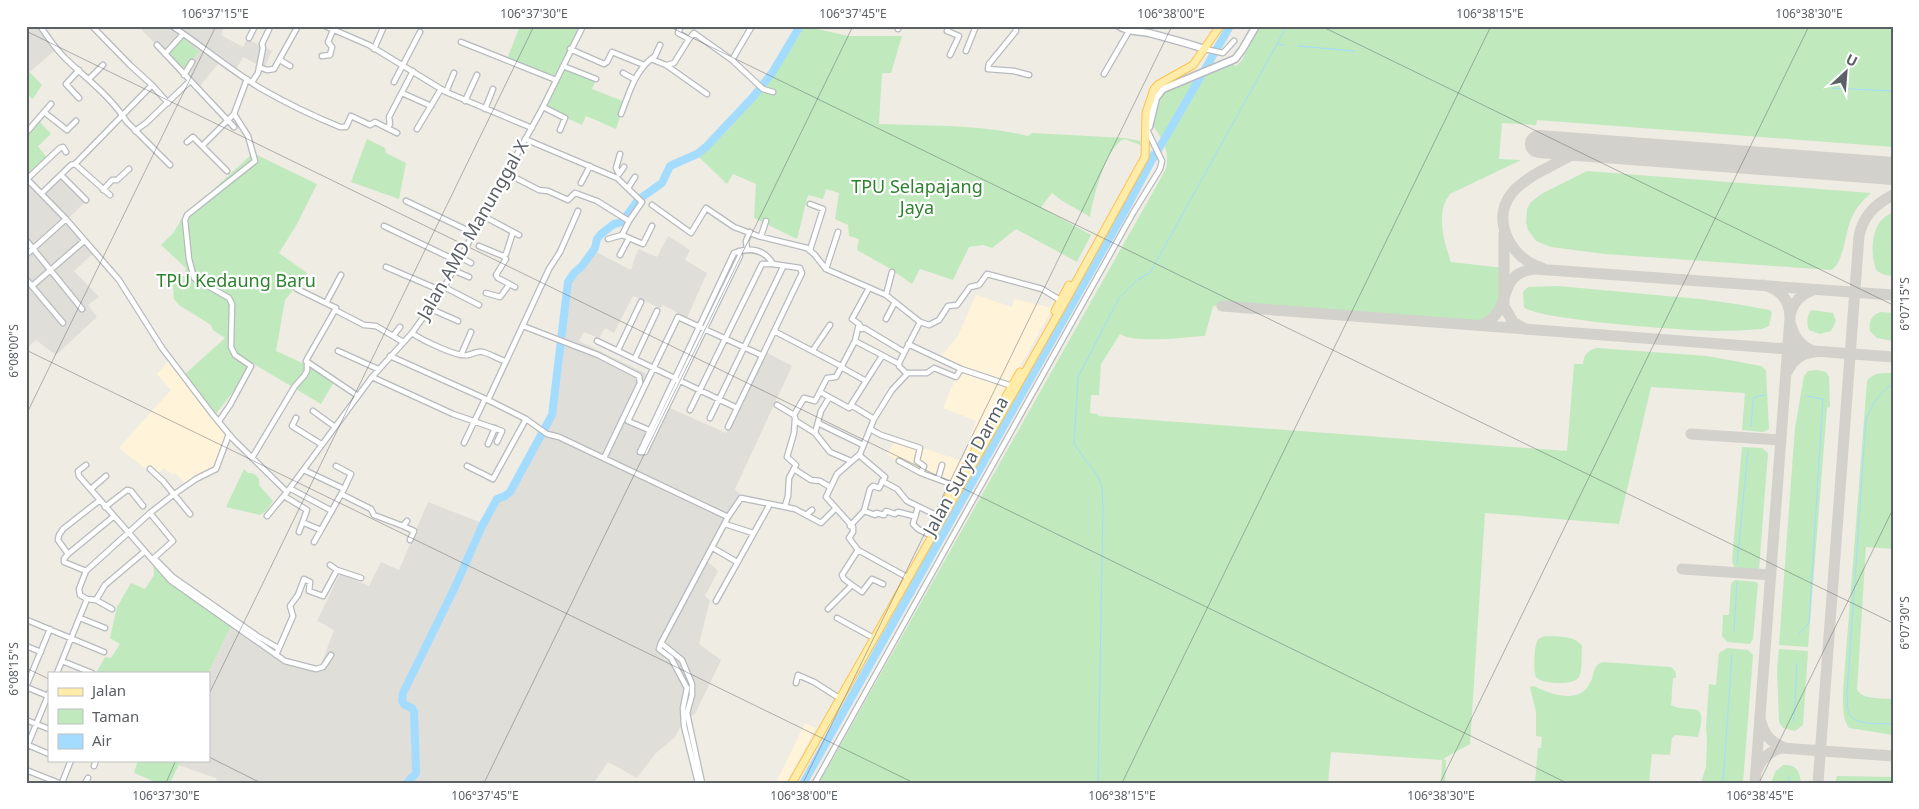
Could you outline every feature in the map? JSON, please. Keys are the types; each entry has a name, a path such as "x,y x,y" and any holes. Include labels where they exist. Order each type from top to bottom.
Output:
{"main road":[{"path":"1119,26 1129,31 1160,36 1208,50"},
{"name":"Jalan Surya Darma","path":"790,783 1145,157 1146,113 1154,89 1159,84 1188,69 1208,50 1220,26"},
{"path":"1145,149 1148,143 1149,121 1160,93 1167,87 1218,67 1238,56 1256,26"},
{"name":"Jalan Surya Darma","path":"790,783 836,696 938,516 957,487 1145,149"}],"street":[{"path":"47,26 41,28 52,44 89,79 123,114 135,131 170,165"},
{"path":"92,26 168,102"},
{"path":"249,38 255,26"},
{"path":"258,67 274,69 298,26"},
{"path":"325,26 371,47 465,101 532,128"},
{"path":"371,47 384,26"},
{"name":"Jalan AMD Manunggal X","path":"267,516 304,470 321,444 378,369 412,333 443,289 532,128 583,26"},
{"path":"681,26 678,33 689,39"},
{"path":"732,60 752,26"},
{"path":"949,26 947,31 959,36 950,55"},
{"path":"966,51 976,26"},
{"path":"1015,26 1016,31 989,64 988,69 1014,70 1029,75"},
{"path":"173,27 211,56 289,103 341,127 346,127 351,116 370,125 375,122 397,133"},
{"path":"252,82 257,75 263,48 262,44 270,27"},
{"path":"322,56 330,54 332,47 328,42 333,30"},
{"path":"1104,74 1129,31"},
{"path":"394,82 420,32"},
{"path":"666,65 674,63 694,33 732,60 763,89 773,92"},
{"path":"165,54 183,34"},
{"path":"1208,50 1218,53 1226,51 1234,41"},
{"path":"461,42 556,80"},
{"path":"157,45 234,127"},
{"path":"622,114 634,79 644,64 655,56 660,45"},
{"path":"570,49 604,64 612,52 644,64"},
{"path":"651,58 666,65 707,94"},
{"path":"280,60 290,66"},
{"path":"184,75 192,62"},
{"path":"89,79 103,65"},
{"path":"563,66 596,79"},
{"path":"78,70 66,84 79,98"},
{"path":"388,128 390,124 389,117 412,71"},
{"path":"416,129 454,73"},
{"path":"623,73 634,79"},
{"path":"465,101 477,76"},
{"path":"202,146 234,114 247,79"},
{"path":"135,131 190,81"},
{"path":"42,194 71,165 75,164 152,85"},
{"path":"485,109 493,89"},
{"path":"402,93 431,106"},
{"path":"26,134 51,104"},
{"path":"543,107 565,118 560,130"},
{"path":"44,112 67,130 76,121"},
{"path":"219,421 251,368 249,364 235,355 231,347 232,304 229,298 194,278 189,259 185,224 187,215 240,171 252,164 255,159 248,136 234,114"},
{"path":"815,783 1133,213 1160,169 1162,161 1148,132"},
{"path":"187,142 193,137 227,171"},
{"path":"525,139 618,176"},
{"path":"66,152 64,148 60,148 27,179 66,219 120,281 162,348 229,434 307,510 304,523 299,532"},
{"path":"620,154 616,168 618,176 641,202 626,219 622,235"},
{"path":"75,164 110,195"},
{"path":"581,183 590,166"},
{"path":"618,176 624,166"},
{"path":"103,190 129,169"},
{"path":"506,174 539,190 548,191 568,200 575,193 578,194 597,202 626,219"},
{"path":"62,176 86,200"},
{"path":"628,188 635,177"},
{"path":"406,200 473,233"},
{"path":"810,204 823,209 810,250"},
{"path":"652,205 691,233 706,208 734,227 761,236 801,245 810,250 826,269 886,295 920,322 929,326 936,323 948,306 957,305 970,286 979,285 987,274 1042,289 1060,300"},
{"path":"464,443 523,326 549,268 567,238 578,211"},
{"path":"483,216 519,235"},
{"path":"26,255 66,219"},
{"path":"761,236 766,221"},
{"path":"384,226 459,259 471,262"},
{"path":"608,239 622,235 642,244 652,226"},
{"path":"503,256 506,254 513,232"},
{"path":"747,249 746,242 750,232"},
{"path":"826,269 838,232"},
{"path":"620,255 628,238"},
{"path":"26,240 52,269 82,309"},
{"path":"32,286 84,241"},
{"path":"479,246 506,259 496,275 514,287"},
{"path":"739,251 740,256 705,328 677,380 650,430 640,452 645,452 677,380 700,326 734,253 739,251 747,249 754,249 764,254 773,264"},
{"path":"690,410 761,266 763,264 773,264 783,267 800,268 802,271 728,427"},
{"path":"386,267 479,305"},
{"path":"710,418 783,267"},
{"path":"453,270 469,277"},
{"path":"886,295 892,272"},
{"path":"326,303 341,275"},
{"path":"26,279 63,323"},
{"path":"486,293 500,297 509,285"},
{"path":"869,288 852,320 859,324 862,329 864,328 904,352"},
{"path":"297,289 336,308 335,310 364,325 376,326 403,342"},
{"path":"618,350 641,302"},
{"path":"886,318 894,302"},
{"path":"430,308 458,321"},
{"path":"252,458 295,386 307,371 306,361 335,310"},
{"path":"635,358 658,311"},
{"path":"650,430 628,421 678,317 761,355"},
{"path":"898,364 920,322"},
{"path":"784,506 788,496 788,478 796,465 787,457 794,433 794,417 804,398 814,401 827,378 835,378 855,341 859,324"},
{"path":"523,326 626,368 639,376 640,379 604,458"},
{"path":"813,350 830,326"},
{"path":"393,336 400,327"},
{"path":"774,330 866,381"},
{"path":"461,355 471,332"},
{"path":"412,333 438,347 461,355 468,356 473,352 482,352 505,361"},
{"path":"598,341 737,408"},
{"path":"855,341 898,364 906,374"},
{"path":"908,344 961,369 1012,386"},
{"path":"338,351 378,369"},
{"path":"390,356 526,419 545,433 604,458 728,517"},
{"path":"820,392 848,408 882,356"},
{"path":"306,361 358,396"},
{"path":"905,576 858,550 849,538 854,530 826,498 837,474 859,455 874,419 890,393 906,374 914,372 927,373 934,368 956,377 961,369"},
{"path":"372,377 474,422 502,431 497,442"},
{"path":"815,433 821,411 829,398"},
{"path":"777,405 815,433 830,452 851,461"},
{"path":"851,405 874,419"},
{"path":"313,411 335,427"},
{"path":"296,418 292,426 321,444"},
{"path":"467,466 492,480 526,419"},
{"path":"818,423 863,445"},
{"path":"488,444 495,428"},
{"path":"870,429 881,435 920,448 917,461 924,466 922,473"},
{"path":"112,609 96,600 87,599 80,595 79,589 86,571 127,533 173,495 196,479 216,470 229,434"},
{"path":"850,526 864,511 870,489 873,486 879,488 885,476 859,455"},
{"path":"899,461 922,473 957,487"},
{"path":"86,465 78,474 144,552 174,577 259,637 278,648"},
{"path":"938,479 942,465"},
{"path":"314,542 343,492 351,473 336,466"},
{"path":"150,469 163,481 190,514"},
{"path":"794,469 811,480 830,486"},
{"path":"304,470 371,509 374,515 414,531 410,540"},
{"path":"91,489 106,476"},
{"path":"882,482 897,489 904,498 918,508 938,516"},
{"path":"105,508 127,490 134,493 143,506"},
{"path":"287,492 332,510"},
{"path":"698,783 684,726 683,708 686,688 671,658 659,649 662,643 728,517 742,497 795,509 821,523 835,509"},
{"path":"68,554 58,540 60,532 100,500"},
{"path":"716,601 770,504"},
{"path":"918,508 912,522 914,526 928,534"},
{"path":"806,515 812,510"},
{"path":"864,511 875,515 876,513 884,515 886,511 914,516"},
{"path":"150,513 173,541 153,559"},
{"path":"86,571 64,562 64,559 113,517"},
{"path":"403,526 407,521"},
{"path":"304,523 321,530"},
{"path":"725,524 753,533"},
{"path":"713,548 737,562"},
{"path":"858,550 842,575 844,579 862,592 872,579 883,584"},
{"path":"96,600 105,585 144,552"},
{"path":"153,559 170,582 289,663 316,669 323,666 331,655"},
{"path":"330,565 337,570 361,578"},
{"path":"276,655 293,616 290,608 304,580 310,582 309,591 324,596 337,570"},
{"path":"828,609 852,585"},
{"path":"57,672 87,599"},
{"path":"80,618 105,628"},
{"path":"837,618 870,636"},
{"path":"27,620 104,652"},
{"path":"48,754 27,747 47,703 48,694 26,687 50,629"},
{"path":"662,643 682,660 692,684 692,695 687,713 702,783"},
{"path":"26,646 40,652"},
{"path":"62,661 90,672"},
{"path":"26,671 32,674"},
{"path":"796,683 796,676 800,676 818,684 836,696"},
{"path":"26,720 48,729"},
{"path":"26,770 61,783 71,762"},
{"path":"94,766 95,762"}],"shaded area":[{"path":"26,26 44,26 39,30 55,50 30,72 26,68"},
{"path":"138,26 225,26 221,35 243,47 247,39 272,51 264,68 243,57 234,73 219,63 198,88"},
{"path":"26,178 43,195 62,178 85,202 68,219 96,251 74,271 99,297 88,305 97,317 56,355 36,340 26,349"},
{"path":"668,236 690,250 685,260 707,273 687,318 663,305 660,308 633,296 614,333 605,328 599,338 584,332 579,341 647,374 625,420 648,430 661,404 726,433 764,351 792,366 735,489 740,494 708,562 718,571 705,596 710,600 699,644 721,660 695,714 683,721 675,737 655,754 637,778 608,762 594,783 217,783 216,778 178,765 180,762 210,762 210,672 208,672 233,622 283,658 320,667 334,630 317,621 340,573 369,586 381,562 399,570 428,502 482,523 496,498 509,495 552,416 558,332 568,283 585,266 594,251 631,270 639,249 657,257"},
{"path":"976,295 1012,307 1014,299 1053,308 951,488 912,470 887,454 896,439 962,461 976,421 943,408 960,368 940,358 958,336"},
{"path":"169,361 201,405 230,437 215,474 188,486 175,473 172,475 164,468 155,476 119,448 171,390 157,374"},
{"path":"805,723 816,728 786,783 776,783"}],"green space":[{"path":"520,26 586,26 565,67 596,79 592,89 625,102 616,129 586,116 582,125 544,108 542,101 552,82 508,64 507,59"},
{"name":"TPU Selapajang Jaya","path":"805,26 848,36 902,36 891,73 882,73 879,124 973,127 1028,136 1032,133 1125,138 1140,141 1141,145 1124,139 1117,144 1101,173 1090,217 1052,193 1041,207 1091,235 1077,262 1016,229 992,248 983,245 969,247 953,280 920,269 912,284 889,268 857,250 859,239 849,236 848,225 835,219 839,193 826,189 823,199 808,195 797,239 754,218 756,184 733,174 727,184 699,157 729,129"},
{"path":"1260,26 1893,26 1893,147 1537,120 1536,125 1502,123 1499,159 1521,160 1450,194 1445,202 1442,219 1442,228 1451,262 1504,268 1502,306 1493,319 1473,325 1213,306 1205,336 1137,339 1120,334 1101,364 1099,395 1091,395 1090,413 1098,414 1098,416 1567,451 1574,364 1583,364 1584,358 1591,350 1597,348 1707,356 1761,366 1766,370 1769,429 1763,432 1742,430 1745,393 1651,387 1619,524 1485,513 1470,744 1443,759 1446,760 1445,783 1441,783 1442,760 1331,752 1328,783 819,783 1166,169 1167,157 1165,146 1153,126 1163,91 1232,64 1236,66 1242,60"},
{"path":"183,38 199,52 184,68 168,55"},
{"path":"26,68 42,85 33,99 26,94"},
{"path":"39,121 51,134 38,146 47,158 26,177 26,124 32,128"},
{"path":"367,139 385,148 386,153 406,163 399,199 351,182"},
{"name":"TPU Kedaung Baru","path":"251,155 257,155 317,184 297,224 279,253 307,273 285,300 276,351 311,367 334,382 321,404 254,364 216,414 184,375 225,338 213,330 211,325 179,305 174,299 173,285 185,275 186,268 161,245 174,232 182,218"},
{"path":"1587,171 1871,193 1860,204 1854,214 1842,254 1835,267 1831,270 1605,254 1551,247 1536,241 1528,230 1526,223 1527,209 1531,202 1543,193"},
{"path":"1893,212 1893,276 1877,271 1873,248 1874,235 1878,225 1884,217"},
{"path":"1558,286 1700,299 1770,310 1772,312 1769,326 1762,329 1716,331 1647,327 1583,320 1535,312 1524,307 1523,292 1528,287"},
{"path":"1812,310 1833,313 1836,321 1831,331 1820,334 1809,330 1807,319"},
{"path":"1881,312 1893,313 1893,341 1877,338 1870,331 1871,319"},
{"path":"1808,371 1826,372 1829,377 1830,407 1827,408 1808,647 1779,645 1795,428 1804,376"},
{"path":"1893,373 1893,549 1866,547 1857,689 1859,693 1867,697 1893,699 1893,735 1849,728 1844,716 1843,692 1867,381 1875,375"},
{"path":"1742,447 1762,448 1768,453 1759,569 1757,571 1735,569 1732,561"},
{"path":"244,469 248,473 253,473 257,476 259,485 273,501 266,511 260,515 226,507"},
{"path":"153,560 167,576 233,622 208,672 97,672 105,657 111,658 120,644 110,638 117,607 131,583 145,589 154,575"},
{"path":"1735,580 1756,582 1758,584 1753,639 1750,644 1727,642 1722,636 1723,615 1729,615 1731,583"},
{"path":"1546,636 1571,638 1582,646 1581,670 1576,680 1558,683 1544,681 1536,677 1534,665 1536,645 1539,639"},
{"path":"1727,648 1748,650 1753,655 1743,783 1701,783 1706,767 1709,684 1716,685 1719,653"},
{"path":"1779,649 1808,651 1803,725 1795,731 1783,728 1779,722 1777,668"},
{"path":"1603,662 1670,667 1673,669 1676,678 1673,678 1671,705 1700,712 1701,725 1698,737 1675,735 1672,738 1670,755 1652,754 1649,783 1535,783 1538,748 1541,748 1542,737 1536,736 1536,712 1530,687 1534,686 1564,696 1579,694 1585,690 1592,680 1597,665"},
{"path":"137,762 180,762 170,783 158,783 134,773"},
{"path":"1783,765 1796,769 1800,775 1801,783 1771,783 1775,772"},
{"path":"1837,776 1893,777 1893,783 1835,783"}],"water":[{"path":"1151,151 1156,152 1158,157 1132,206 808,783 799,783"}],"waterway":[{"path":"407,783 416,773 414,712 412,708 405,705 402,701 403,693 455,587 483,524 497,499 510,492 552,415 568,282 595,248 597,239 601,234 614,224 622,222 638,200 662,183 670,166 697,154 706,147 753,97 772,73 800,26"},
{"path":"1154,157 1230,26"},
{"path":"1098,783 1102,487 1097,475 1074,444 1078,377 1119,298 1137,280 1150,273 1287,26"},
{"path":"1278,44 1284,45"},
{"path":"1298,46 1354,51"},
{"path":"1832,88 1893,91"},
{"path":"1893,384 1884,390 1876,400 1866,420 1847,694 1848,710 1853,719 1876,724 1893,724"},
{"path":"1751,426 1753,401 1755,397 1765,395"},
{"path":"1799,634 1809,623 1823,399 1807,396"},
{"path":"1737,564 1748,450"},
{"path":"1734,631 1737,582"},
{"path":"1723,783 1732,654"},
{"path":"1794,721 1797,663"},
{"path":"1789,777 1789,783"}],"taxiway":[{"path":"1542,268 1522,257 1508,239 1503,225 1503,213 1506,202 1520,185 1564,159 1586,150 1617,150"},
{"path":"1818,783 1859,236 1863,222 1871,211 1893,195"},
{"path":"1504,234 1504,306 1513,322 1525,329"},
{"path":"1480,325 1491,319 1498,312 1509,285 1514,278 1522,272 1535,269 1893,295"},
{"path":"1755,783 1790,318 1790,311 1783,296 1774,289 1763,285"},
{"path":"1790,316 1798,300 1804,294 1813,290"},
{"path":"1222,306 1893,357"},
{"path":"1787,372 1798,358 1815,352 1799,342 1791,325"},
{"path":"1691,434 1781,440"},
{"path":"1682,569 1771,575"},
{"path":"1761,722 1764,731 1770,738 1786,748"},
{"path":"1757,770 1767,756 1782,748 1893,756"}],"runway":[{"path":"1539,144 1893,171"}]}
